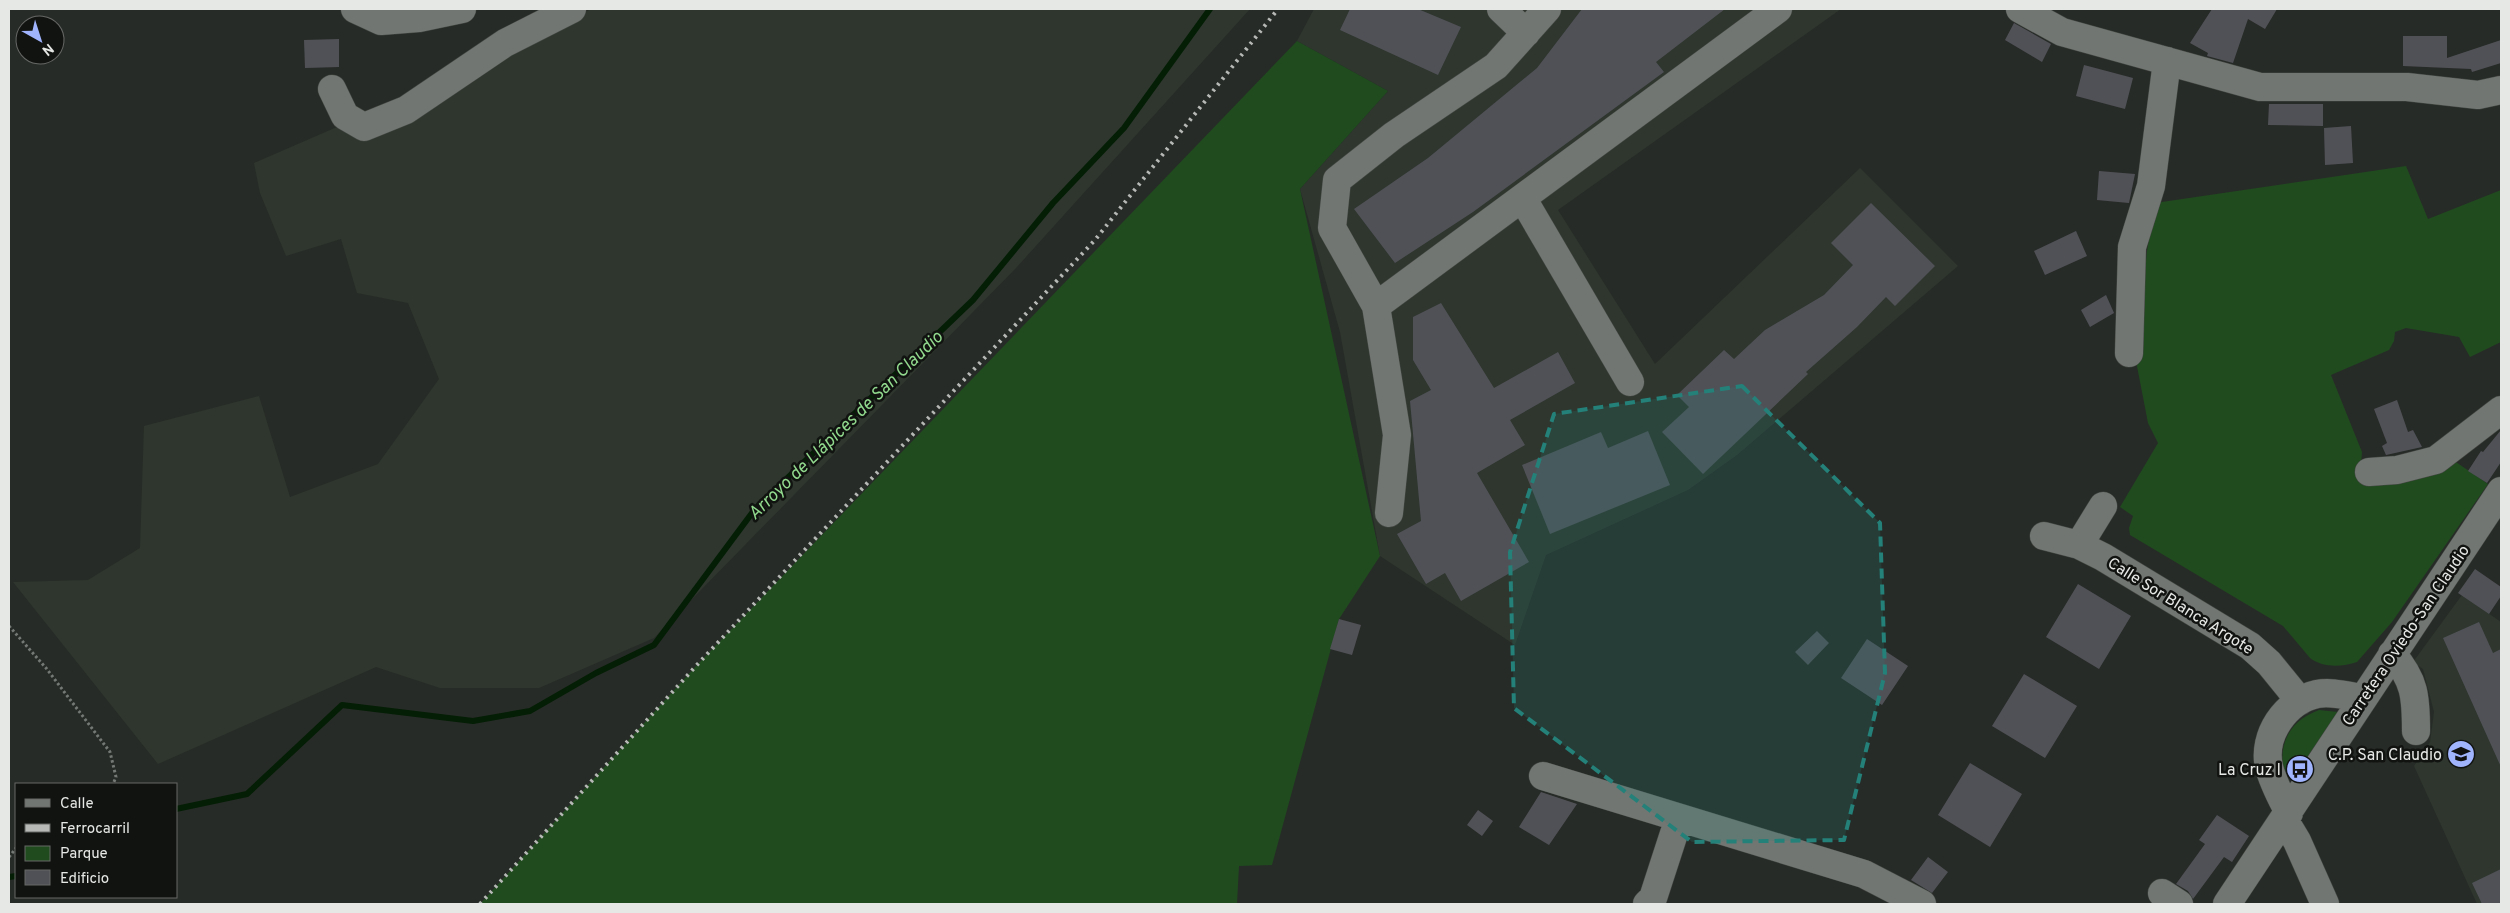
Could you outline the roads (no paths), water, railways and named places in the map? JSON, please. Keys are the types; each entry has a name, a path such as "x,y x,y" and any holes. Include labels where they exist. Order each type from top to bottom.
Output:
{"street":[{"path":"355,9 381,20 419,18 462,9"},
{"path":"332,89 346,116 364,128 406,110 505,43 572,9"},
{"path":"1501,9 1526,33"},
{"path":"1389,513 1397,434 1376,306 1332,228 1337,180 1394,135 1496,66 1547,9"},
{"path":"1376,306 1778,9"},
{"path":"2020,9 2062,32 2260,87 2407,87 2478,95 2501,90"},
{"path":"2129,353 2132,247 2151,186 2167,61"},
{"path":"1523,199 1630,382"},
{"path":"2369,472 2397,470 2436,460 2501,410"},
{"name":"Carretera Oviedo-San Claudio","path":"2227,904 2287,817 2363,698 2501,491"},
{"path":"2080,545 2103,506"},
{"name":"Calle Sor Blanca Argote","path":"2044,536 2080,545 2250,646 2269,663 2300,701"},
{"path":"2392,654 2407,670 2414,690 2416,731"},
{"path":"2325,904 2287,817 2269,767 2268,747 2275,725 2300,701 2317,694 2332,693 2363,698"},
{"path":"1542,776 1864,874 1922,904"},
{"path":"1647,904 1653,898 1679,818"}],"waterway":[{"name":"Arroyo de Llápices de San Claudio","path":"178,809 247,794 342,705 473,721 530,711 596,673 654,645 755,509 973,300 1053,203 1124,128 1210,9"},
{"name":"Arroyo de Llápices de San Claudio","path":"9,877 15,876"}],"railway":[{"path":"480,904 696,666 1095,240 1278,9"}],"place":[{"name":"C.P. San Claudio","path":"2461,754"},
{"name":"La Cruz I","path":"2300,769"}]}
